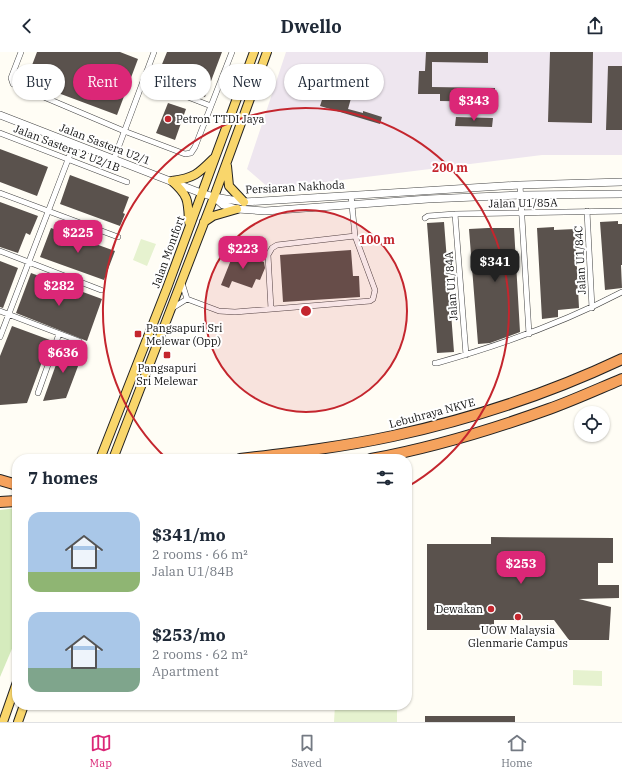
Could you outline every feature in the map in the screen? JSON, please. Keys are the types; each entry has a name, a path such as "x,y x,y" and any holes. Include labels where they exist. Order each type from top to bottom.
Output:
{"highway":[{"name":"Lebuhraya NKVE","path":"278,454 345,445 413,432 535,395 622,359"},
{"path":"393,454 428,446 549,409 622,379"},
{"path":"0,480 12,484"},
{"path":"0,488 12,487"},
{"path":"0,502 12,501"}],"main road":[{"name":"Jalan Montfort","path":"102,454 167,288 254,52"},
{"name":"Jalan Montfort","path":"115,454 182,282 267,52"},
{"path":"172,181 187,179 193,176 201,171 215,157"},
{"path":"227,161 229,186 244,202"},
{"path":"172,181 186,195 188,201 189,225"},
{"path":"204,222 213,216 238,209"},
{"path":"3,722 12,696"},
{"path":"18,722 22,710"}],"street":[{"path":"21,52 11,78 13,84 124,131 185,154 191,153 195,147 232,52"},
{"path":"150,64 154,52"},
{"path":"114,159 140,90"},
{"path":"196,100 211,106"},
{"name":"Jalan Sastera U2/1","path":"0,115 214,197"},
{"name":"Jalan Sastera 2 U2/1B","path":"0,134 127,182"},
{"path":"0,337 74,144"},
{"name":"Persiaran Nakhoda","path":"214,197 244,202 520,185 622,182"},
{"path":"520,185 529,334"},
{"path":"0,193 118,237"},
{"name":"Persiaran Nakhoda","path":"214,197 223,205 238,209 265,211 428,199 521,195 622,194"},
{"path":"187,299 219,312 370,302 373,299 375,290 355,236 351,195"},
{"name":"Jalan U1/84C","path":"587,211 592,308"},
{"name":"Jalan U1/85A","path":"425,218 428,216 455,214 622,211"},
{"name":"Jalan U1/84A","path":"455,214 466,355"},
{"path":"271,309 268,254 272,248 277,244 355,236"},
{"path":"0,251 101,290"},
{"path":"182,282 187,299"},
{"path":"435,363 466,355 529,334 592,308 622,292"},
{"path":"171,310 187,299"},
{"path":"0,311 79,341"},
{"path":"38,393 59,334"}],"shaded area":[{"path":"286,52 622,52 622,155 542,155 270,189 247,169 270,100 276,100 276,82"}],"green space":[{"path":"141,239 156,244 147,266 133,260"},
{"path":"12,509 12,649 0,677 0,510"},
{"path":"573,670 602,671 602,686 573,685"},
{"path":"335,710 397,710 397,722 334,722"}],"building":[{"path":"37,52 120,52 138,59 132,75 132,64 73,64 73,99 65,96 65,64 32,64"},
{"path":"167,52 222,52 211,81 211,64 162,64"},
{"path":"426,52 488,52 488,63 432,62 432,87 495,88 495,102 440,101 440,94 418,94 419,71 425,71"},
{"path":"550,52 593,52 592,123 548,122"},
{"path":"608,66 622,66 622,130 606,130"},
{"path":"77,100 123,100 117,115"},
{"path":"322,100 351,100 348,109 363,113 363,111 382,117 380,124 320,106"},
{"path":"168,103 186,109 175,140 156,133"},
{"path":"456,117 493,118 492,127 455,126"},
{"path":"0,149 48,167 37,196 0,182"},
{"path":"70,175 129,197 123,213 125,214 120,226 60,204"},
{"path":"0,202 38,216 30,235 26,233 18,253 0,247"},
{"path":"618,221 618,224 622,224 622,288 605,290 600,222"},
{"path":"444,222 454,352 437,353 427,223"},
{"path":"554,227 554,230 575,229 579,308 558,310 558,317 542,319 537,228"},
{"path":"51,228 115,251 104,280 40,257"},
{"path":"514,228 520,332 490,343 478,344 469,229"},
{"path":"235,250 264,262 265,268 260,280 256,279 252,288 232,281 229,288 221,285"},
{"path":"351,250 353,276 359,276 360,297 283,302 280,255"},
{"path":"0,261 18,268 3,308 0,307"},
{"path":"31,273 102,299 87,341 16,313"},
{"path":"12,326 50,340 27,403 0,405 0,356"},
{"path":"63,345 83,353 66,398 43,401"},
{"path":"491,537 613,538 613,563 598,563 598,585 619,585 619,598 579,599 611,607 609,640 569,640 554,620 494,620 494,630 427,630 427,544 491,544"},
{"path":"425,716 515,716 515,722 425,722"}],"place":[{"name":"Petron TTDI Jaya","path":"168,119"},
{"name":"Pangsapuri Sri Melewar (Opp)","path":"138,334"},
{"name":"Pangsapuri Sri Melewar","path":"167,355"},
{"name":"Dewakan","path":"491,609"},
{"name":"UOW Malaysia Glenmarie Campus","path":"518,617"}]}
